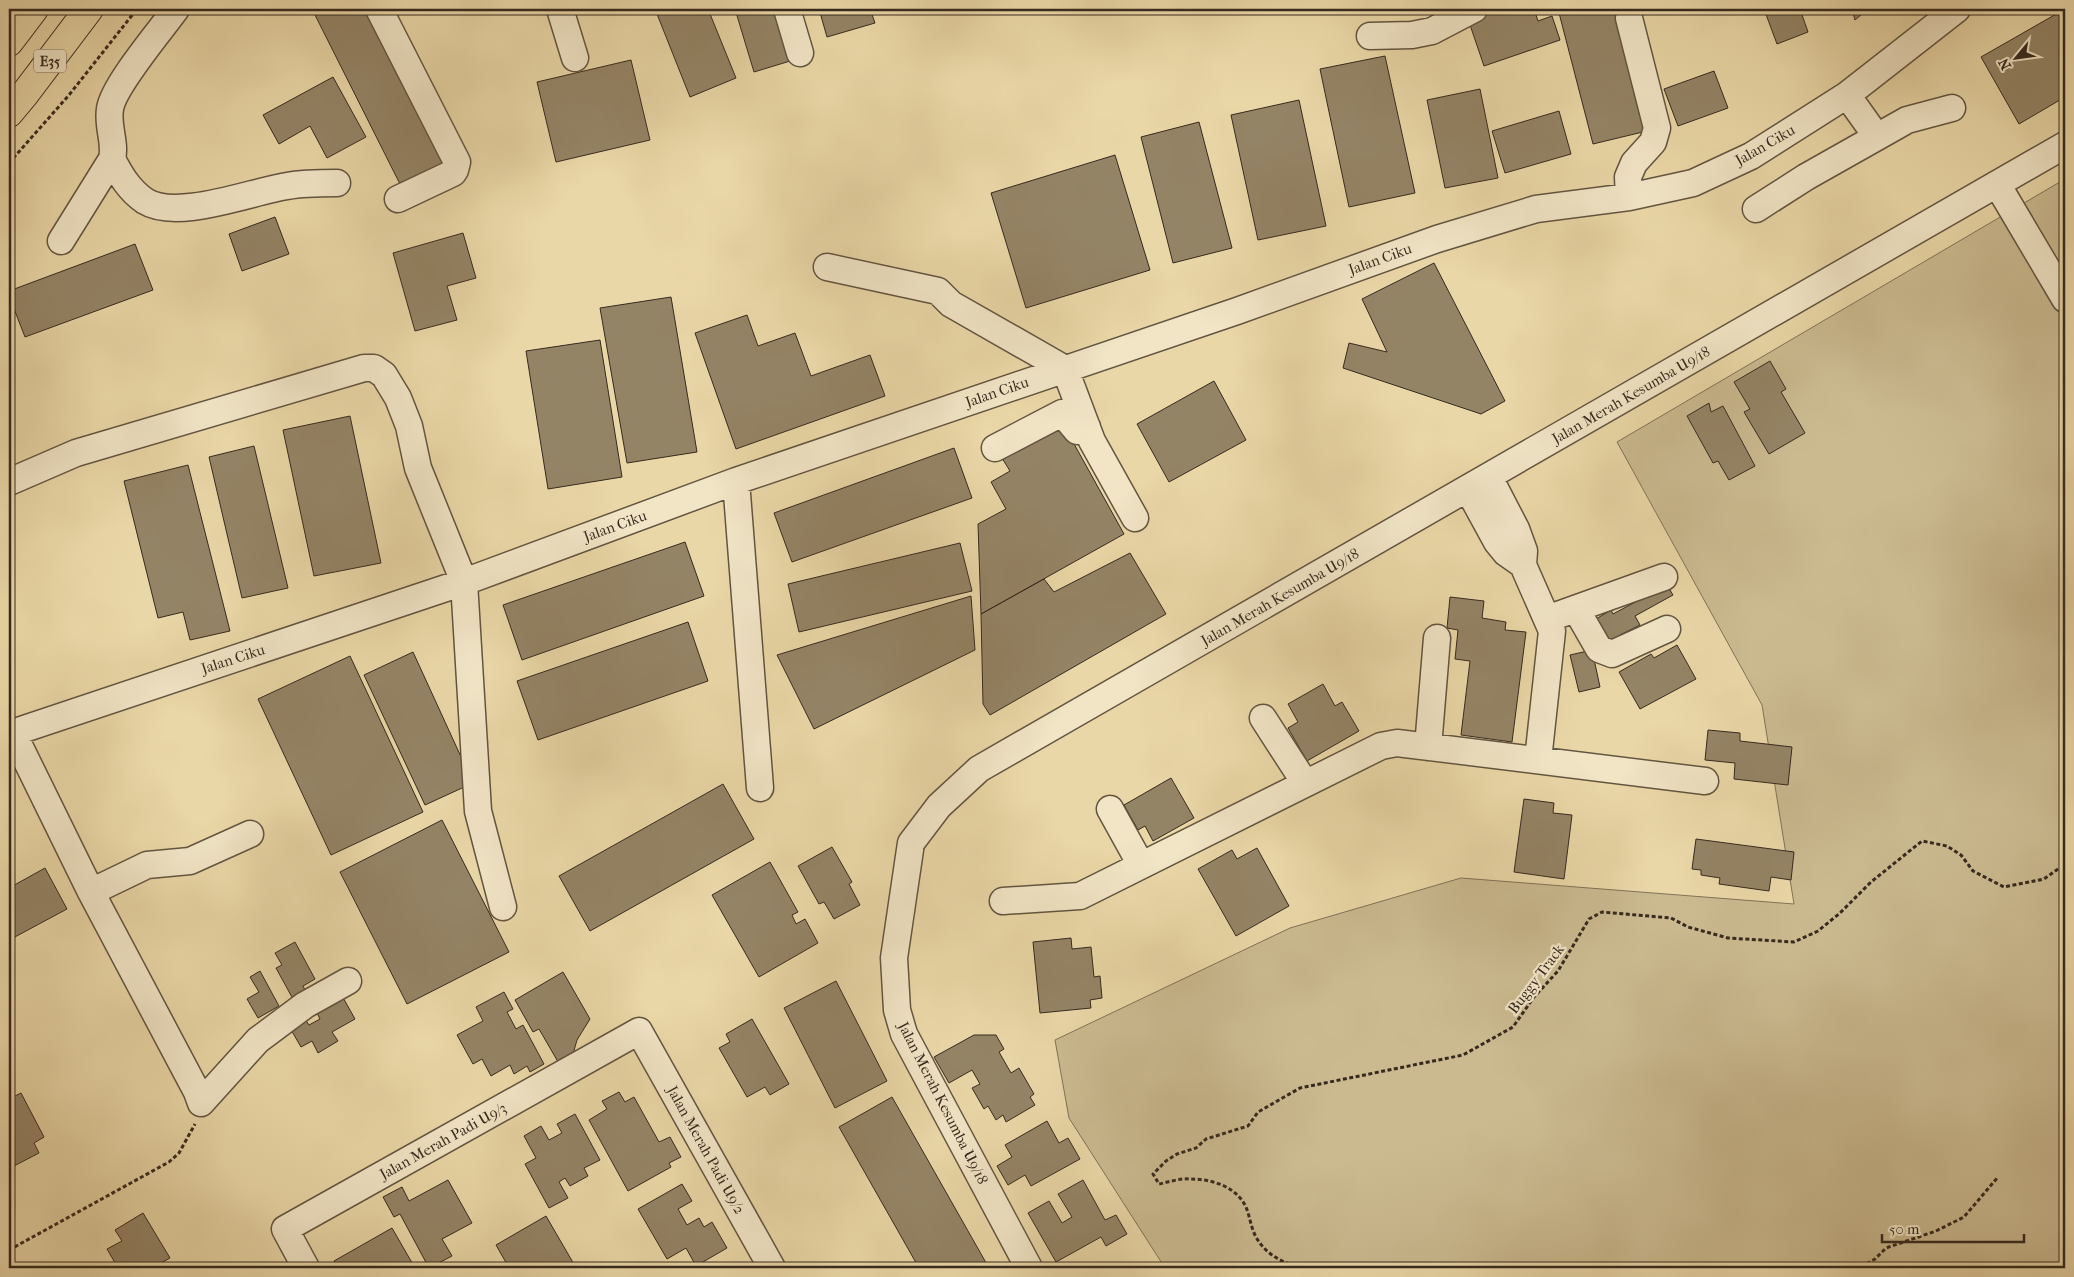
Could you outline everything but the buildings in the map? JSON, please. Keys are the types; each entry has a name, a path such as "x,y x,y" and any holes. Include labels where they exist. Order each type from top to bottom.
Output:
{"highway":[{"path":"9,42 34,9"},
{"name":"E35","path":"9,113 89,9"}],"street":[{"path":"61,241 112,159 114,152 110,108 118,88 176,9"},
{"path":"379,9 457,162 456,170 453,173 398,199"},
{"path":"560,9 575,58"},
{"path":"787,9 800,53"},
{"path":"1370,36 1412,35 1432,32 1474,9"},
{"name":"Jalan Ciku","path":"11,733 464,582 736,481 1237,311 1446,236 1536,209 1629,197 1693,183 1751,156 1847,95 1957,9"},
{"path":"1629,18 1657,128 1653,142 1634,163 1628,177 1629,197"},
{"path":"1847,95 1877,137"},
{"path":"1756,209 1806,176 1907,120 1952,108"},
{"name":"Jalan Merah Kesumba U9/18","path":"1029,1268 904,1034 896,1010 894,958 910,843 939,806 979,770 2065,145"},
{"path":"112,159 129,188 146,201 157,206 180,209 287,186 337,183"},
{"path":"1997,184 2065,299"},
{"path":"827,267 938,291 951,304 1065,369 1092,441 1135,518"},
{"path":"9,482 76,453 364,368 374,368 384,375 398,398 409,426 418,468 464,582 478,811 503,907"},
{"path":"995,448 1062,413 1077,431 1087,427"},
{"path":"736,481 760,788"},
{"path":"1478,483 1516,529 1524,551 1523,565 1552,631 1538,760"},
{"path":"1547,619 1664,577"},
{"path":"1576,609 1599,649 1612,654 1667,629"},
{"path":"1428,747 1437,638"},
{"path":"1263,718 1305,783"},
{"path":"11,733 201,1103 258,1040 305,1005 348,981"},
{"path":"1003,901 1080,896 1381,746 1397,744 1428,747 1705,781"},
{"path":"1110,810 1141,865"},
{"path":"91,892 147,865 190,861 250,834"},
{"name":"Jalan Merah Padi U9/3","path":"306,1268 285,1230 639,1031"},
{"name":"Jalan Merah Padi U9/2","path":"639,1031 772,1268"}],"path":[{"path":"9,163 69,95 137,9"},
{"name":"Buggy Track","path":"1302,1268 1281,1262 1268,1251 1255,1236 1245,1205 1226,1186 1200,1179 1187,1178 1159,1184 1153,1174 1166,1161 1177,1154 1196,1148 1206,1138 1248,1126 1258,1112 1300,1088 1463,1055 1514,1027 1534,997 1558,971 1589,919 1602,912 1671,918 1688,928 1728,938 1794,942 1818,931 1871,882 1922,841 1947,846 1961,855 1973,871 2004,887 2044,879 2065,864"},
{"path":"9,1250 169,1162 179,1153 194,1127 201,1103"},
{"path":"1860,1268 1875,1259 1886,1248 1936,1231 1964,1216 1998,1177"}],"shaded area":[{"path":"2065,179 2065,1268 1165,1268 1069,1118 1055,1040 1290,928 1461,878 1794,904 1762,705 1617,442"}]}
